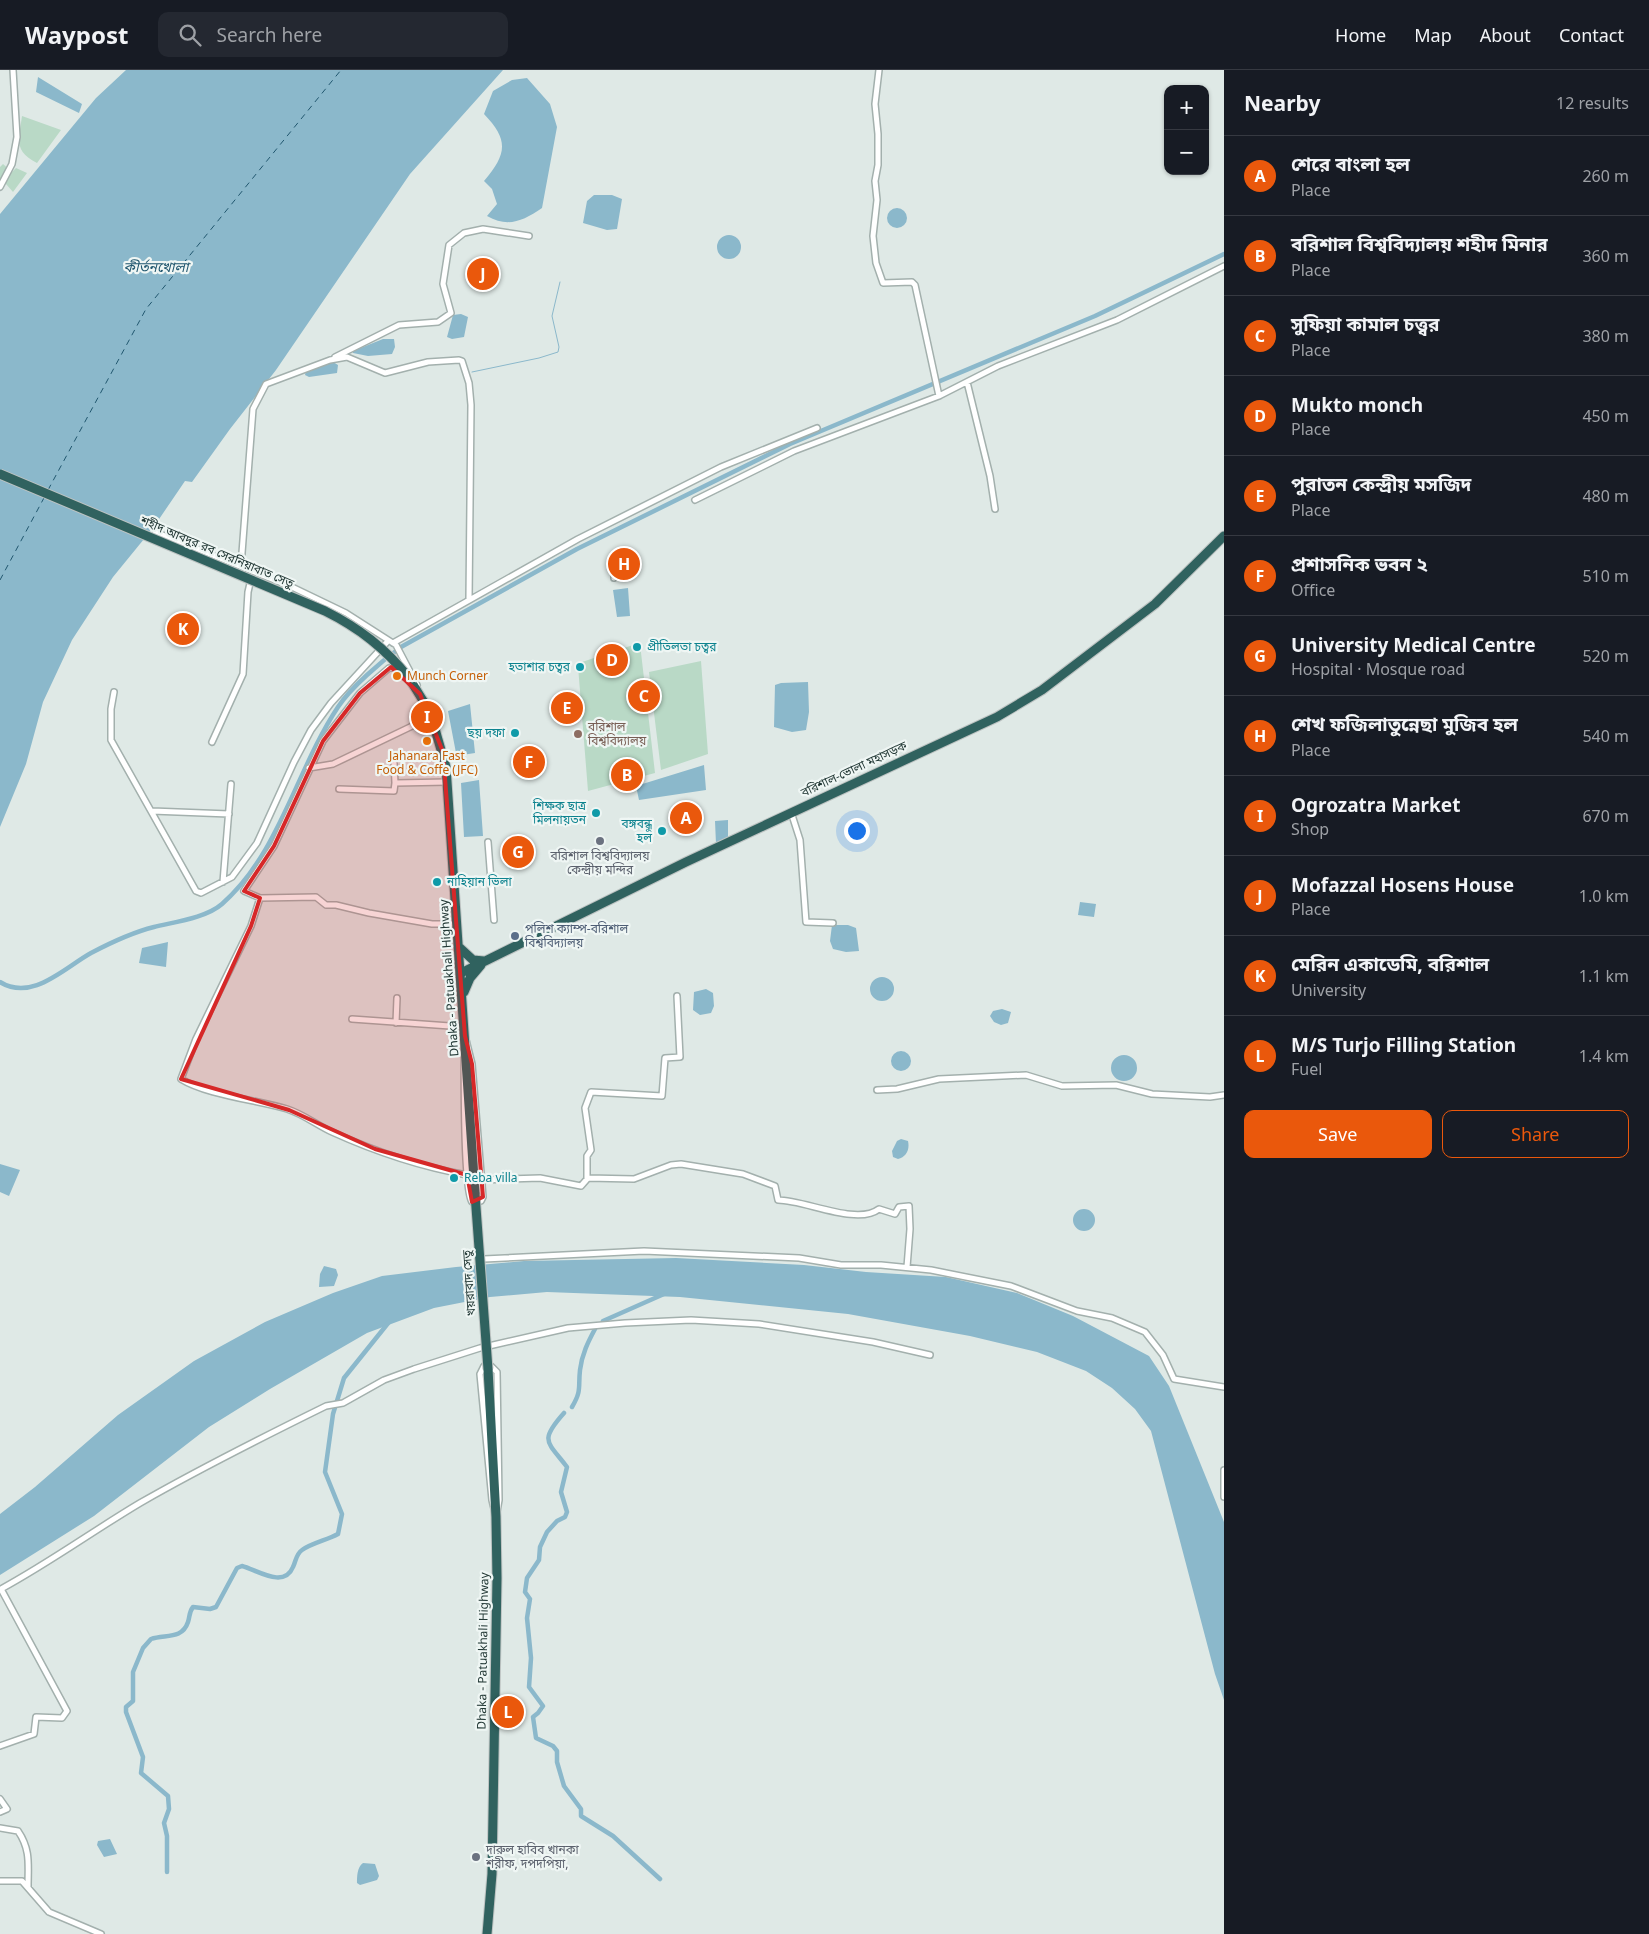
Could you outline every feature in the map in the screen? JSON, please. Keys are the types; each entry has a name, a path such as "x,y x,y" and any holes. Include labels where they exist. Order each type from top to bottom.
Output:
{"highway":[{"name":"শহীদ আবদুর রব সেরনিয়াবাত সেতু","path":"0,474 325,611 354,626 374,641 409,678"},
{"name":"বরিশাল-ভোলা মহাসড়ক","path":"461,973 791,812 997,717 1042,690 1155,604 1224,536"},
{"name":"Dhaka - Patuakhali Highway","path":"409,678 432,717 443,752 448,782 475,1194"},
{"path":"460,948 473,960 484,961"},
{"path":"463,993 470,978 484,961"},
{"name":"খয়রাবাদ সেতু","path":"475,1194 488,1369"},
{"name":"Dhaka - Patuakhali Highway","path":"487,1934 492,1874 496,1517 488,1369"}],"street":[{"path":"0,187 12,164 16,137 13,70"},
{"path":"879,70 875,104 878,134 878,165 875,181 877,200 873,223 876,263 883,283 912,282 915,285 938,394"},
{"path":"241,566 253,409 266,384 330,360 399,325 438,322 451,313 443,284 446,260 449,245 464,233 483,229 529,236"},
{"path":"694,500 794,451 967,382 998,366 1117,320 1224,266"},
{"path":"330,360 347,356 385,373 428,362 462,361 469,383 471,404 469,600"},
{"path":"967,382 990,476 995,510"},
{"path":"114,692 111,709 111,740 196,891 201,893 232,877 257,843 294,762 311,730 331,703 393,643 572,542 721,467 817,428"},
{"path":"155,532 322,600 346,613 393,643 401,651 420,694"},
{"path":"614,578 616,564"},
{"path":"212,742 243,674 248,592 254,572"},
{"path":"420,694 394,668 388,668 360,693 323,741 274,846 244,891 260,898 316,897 326,905 336,904 369,913 432,924 458,924"},
{"path":"309,768 334,764 432,717"},
{"path":"339,789 394,791 394,762"},
{"path":"395,783 448,782"},
{"path":"223,882 231,784"},
{"path":"152,811 229,814"},
{"path":"791,812 800,840 806,922 833,923"},
{"path":"488,842 494,920"},
{"path":"260,898 251,926 196,1040 181,1079 208,1089 289,1110 332,1132 375,1149 445,1171 467,1175"},
{"path":"482,1180 540,1178 581,1186 587,1179 587,1156 590,1150 585,1108 590,1092 662,1096 666,1058 680,1057 677,996"},
{"path":"396,1022 397,998"},
{"path":"352,1019 396,1022 465,1032"},
{"path":"465,1032 472,1064 483,1197 481,1201 472,1202 468,1193 467,1175 465,1032"},
{"path":"877,1090 897,1089 939,1079 1026,1075 1062,1086 1116,1085 1152,1094 1210,1097 1224,1095"},
{"path":"587,1179 634,1180 671,1165 681,1164 743,1174 775,1186 778,1200 791,1200 830,1210 870,1214 879,1209 895,1214 899,1207 909,1206 910,1229 907,1267"},
{"path":"484,1259 644,1251 779,1257 842,1265 907,1267 1011,1286 1077,1310 1112,1318 1145,1332 1163,1355 1174,1379 1224,1388"},
{"path":"0,1746 34,1734 36,1717 62,1718 67,1711 0,1589 214,1461 326,1406 343,1403 384,1380 480,1348 568,1328 625,1323 691,1320 759,1324 873,1342 930,1355"},
{"path":"484,1366 491,1366 497,1372 499,1500 496,1517 492,1500 480,1374 484,1366"},
{"path":"1224,1470 1222,1486 1224,1496"},
{"path":"0,1799 7,1809 0,1812"},
{"path":"0,1828 18,1831 26,1842 30,1864 28,1887"},
{"path":"0,1881 22,1881 49,1912 101,1934"}],"highlighted area":[{"path":"391,667 420,694 443,752 465,1036 472,1064 483,1197 472,1202 467,1175 375,1149 289,1110 181,1079 251,926 260,898 244,891 274,846 323,741 360,693"}],"green space":[{"path":"22,116 61,130 37,163 24,154 19,144"},
{"path":"3,164 12,172 16,168 27,173 13,192 6,184 0,183 0,167"},
{"path":"640,644 655,773 588,791 578,666 579,663"},
{"path":"701,661 708,754 661,770 649,672"}],"water":[{"name":"কীর্তনখোলা","path":"126,70 503,70 410,174 276,370 192,482 185,481 153,528 113,577 72,640 43,702 26,764 0,827 0,214 96,98"},
{"path":"38,77 82,104 79,113 36,92"},
{"path":"527,78 550,104 557,127 542,208 522,219 502,222 487,216 497,204 492,189 484,181 497,163 502,147 498,132 484,114 493,91 512,80"},
{"path":"594,195 612,195 622,199 617,229 607,230 583,223 587,201"},
{"path":"897,208 904,211 907,218 904,225 897,228 890,225 887,218 890,211"},
{"path":"729,235 738,238 741,247 738,256 729,259 720,256 717,247 720,238"},
{"path":"461,314 468,317 464,337 452,339 447,337 453,315"},
{"path":"383,339 394,339 395,347 392,354 368,356 353,353 353,351"},
{"path":"333,362 338,365 337,373 309,377 305,375 306,371"},
{"path":"628,588 630,616 617,617 613,590"},
{"path":"808,682 809,712 806,730 792,732 774,727 775,685"},
{"path":"470,704 475,753 462,755 456,753 448,711"},
{"path":"704,765 706,790 639,800 636,786"},
{"path":"479,780 483,836 464,837 461,783"},
{"path":"728,820 728,837 716,844 715,821"},
{"path":"1080,902 1096,904 1094,917 1078,915"},
{"path":"832,925 848,925 856,928 859,951 846,952 833,949 830,941"},
{"path":"168,942 166,967 139,963 142,948"},
{"path":"882,977 887,978 893,984 893,994 887,1000 882,1001 877,1000 871,994 870,989 871,984 877,978"},
{"path":"706,989 713,993 714,1006 711,1013 700,1015 693,1010 694,992"},
{"path":"1002,1009 1011,1012 1008,1023 1001,1025 994,1022 990,1016 993,1011"},
{"path":"901,1051 908,1054 911,1061 908,1068 901,1071 894,1068 891,1061 894,1054"},
{"path":"1124,1055 1134,1058 1137,1068 1134,1078 1124,1081 1114,1078 1111,1068 1114,1058"},
{"path":"901,1139 908,1141 908,1150 905,1155 898,1159 893,1157 892,1151 897,1141"},
{"path":"0,1164 20,1170 9,1196 0,1192"},
{"path":"1084,1209 1092,1212 1095,1220 1092,1228 1084,1231 1076,1228 1073,1220 1076,1212"},
{"path":"676,1258 804,1265 866,1272 946,1277 1017,1293 1073,1316 1149,1356 1169,1386 1224,1522 1224,1700 1215,1674 1151,1431 1135,1409 1112,1388 1086,1371 1037,1352 970,1336 848,1314 680,1297 547,1292 490,1297 434,1308 367,1333 270,1389 209,1427 94,1516 0,1575 0,1514 35,1487 118,1415 194,1361 265,1322 333,1293 382,1276 524,1261"},
{"path":"324,1266 336,1269 338,1275 334,1286 319,1287 320,1274"},
{"path":"110,1839 117,1854 104,1857 97,1845 98,1841"},
{"path":"363,1863 375,1864 379,1876 377,1880 360,1885 357,1883 357,1875"}],"waterway":[{"path":"0,982 12,987 36,986 59,974 91,953 122,938 146,929 199,916 222,904 259,861 286,810 323,731 338,707 359,683 401,647 577,549 790,444 1095,316 1224,254"},
{"path":"472,372 539,358 558,352 559,347 552,316 560,282"},
{"path":"603,1321 664,1294"},
{"path":"167,1872 167,1836 164,1823 169,1809 168,1796 141,1773 143,1757 126,1712 126,1707 133,1701 133,1672 143,1648 151,1639 182,1632 193,1607 210,1609 216,1607 237,1568 242,1566 270,1576 283,1577 289,1573 302,1550 338,1534 342,1514 325,1472 333,1414 344,1378 389,1322"},
{"path":"572,1407 578,1393 582,1359 595,1329"},
{"path":"564,1413 551,1430 549,1441 567,1467 561,1492 567,1512 565,1517 557,1521 547,1532 540,1547 539,1560 527,1578 525,1592 530,1599 527,1618 531,1658 529,1687 543,1706 533,1717 536,1738 553,1746 557,1751 557,1762 564,1786 581,1809 581,1816 613,1836 660,1879"}],"ferry route":[{"path":"48,490 146,309 341,70"},
{"path":"0,580 45,496"}],"place":[{"name":"Mofazzal Hosens House","path":"483,274"},
{"name":"শেখ ফজিলাতুন্নেছা মুজিব হল","path":"624,564"},
{"name":"মেরিন একাডেমি, বরিশাল","path":"183,629"},
{"name":"প্রীতিলতা চত্বর","path":"637,647"},
{"name":"Mukto monch","path":"612,660"},
{"name":"হতাশার চত্বর","path":"580,667"},
{"name":"Munch Corner","path":"397,676"},
{"name":"সুফিয়া কামাল চত্ত্বর","path":"644,696"},
{"name":"পুরাতন কেন্দ্রীয় মসজিদ","path":"567,708"},
{"name":"Ogrozatra Market","path":"427,717"},
{"name":"ছয় দফা","path":"515,733"},
{"name":"বরিশাল বিশ্ববিদ্যালয়","path":"578,734"},
{"name":"Jahanara Fast Food & Coffe (JFC)","path":"427,741"},
{"name":"প্রশাসনিক ভবন ২","path":"529,762"},
{"name":"বরিশাল বিশ্ববিদ্যালয় শহীদ মিনার","path":"627,775"},
{"name":"শিক্ষক ছাত্র মিলনায়তন","path":"596,813"},
{"name":"শেরে বাংলা হল","path":"686,818"},
{"name":"বঙ্গবন্ধু হল","path":"662,831"},
{"name":"বরিশাল বিশ্ববিদ্যালয় কেন্দ্রীয় মন্দির","path":"600,841"},
{"name":"University Medical Centre","path":"518,852"},
{"name":"নাহিয়ান ভিলা","path":"437,882"},
{"name":"পুলিশ ক্যাম্প-বরিশাল বিশ্ববিদ্যালয়","path":"515,936"},
{"name":"Reba villa","path":"454,1178"},
{"name":"M/S Turjo Filling Station","path":"508,1712"},
{"name":"দারুল হাবিব খানকা শরীফ, দপদপিয়া,","path":"476,1857"}]}
